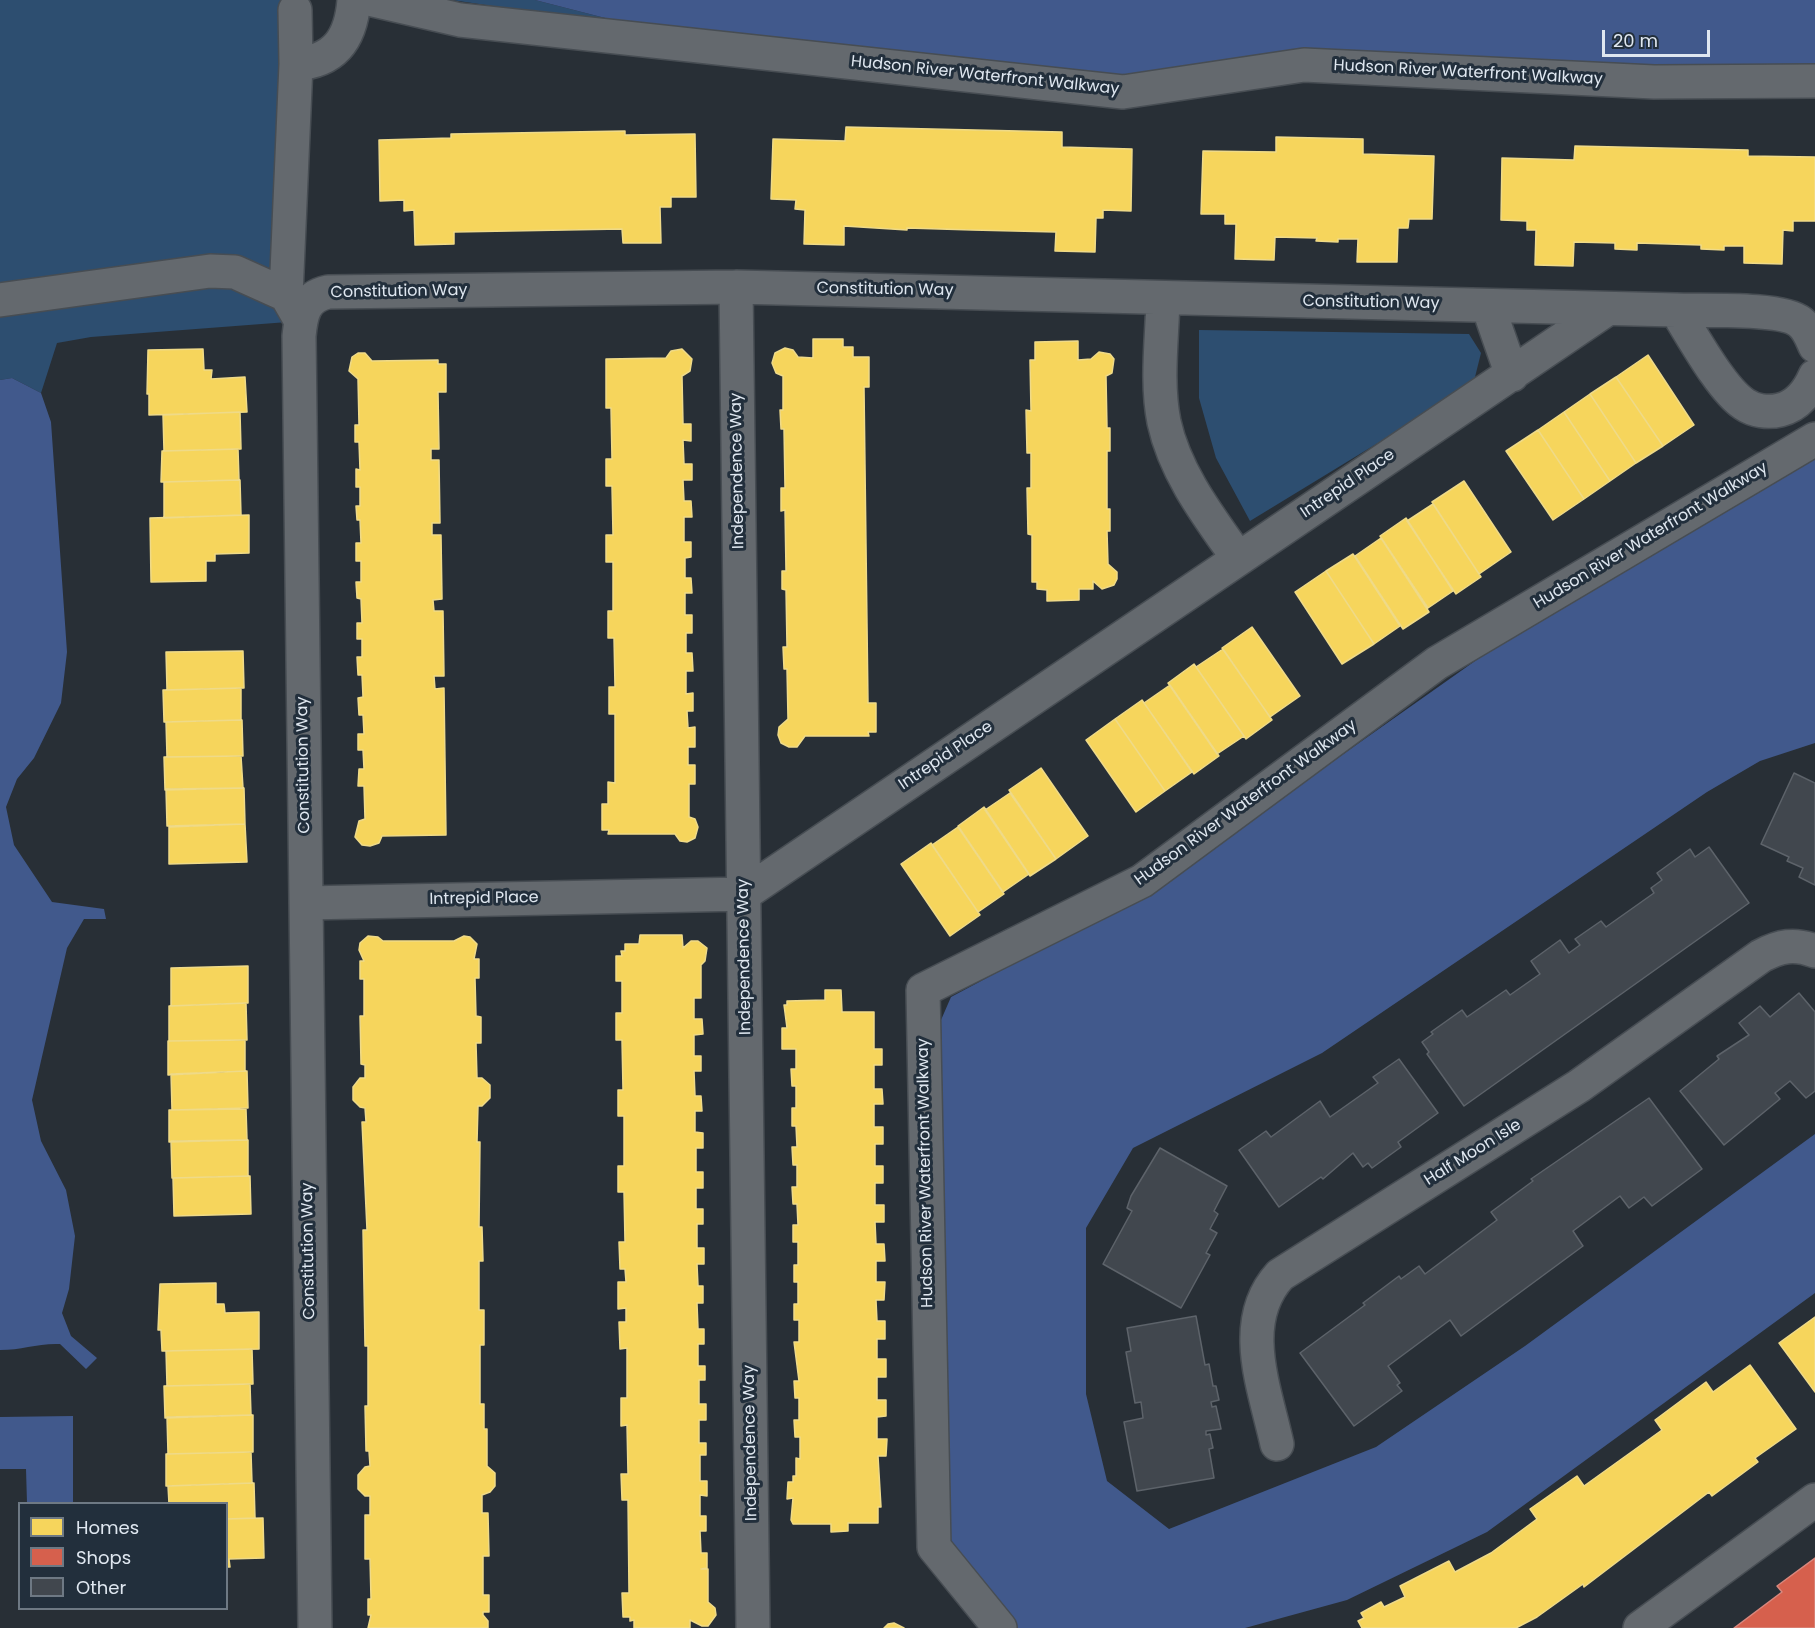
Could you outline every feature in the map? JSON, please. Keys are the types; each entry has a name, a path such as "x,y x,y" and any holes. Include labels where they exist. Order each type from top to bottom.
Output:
{"street":[{"path":"296,64 314,62 328,57 336,49 353,18 354,0"},
{"name":"Hudson River Waterfront Walkway","path":"373,0 460,20 1123,92 1304,65 1654,82 1815,81"},
{"path":"293,308 295,4"},
{"path":"0,300 210,271 235,272 293,308"},
{"name":"Constitution Way","path":"315,1628 306,903 293,308 307,304 328,292 736,287 1676,310 1769,313 1790,317 1807,329 1815,346"},
{"name":"Independence Way","path":"736,287 753,1628"},
{"path":"1163,299 1161,375 1164,422 1172,446 1195,495 1238,558"},
{"path":"1488,306 1512,375"},
{"name":"Intrepid Place","path":"306,903 744,894 1607,309"},
{"path":"1676,310 1732,393 1746,406 1766,411 1788,408 1806,393 1815,376"},
{"name":"Hudson River Waterfront Walkway","path":"1000,1628 934,1547 923,990 1142,881 1437,663 1815,439"},
{"name":"Half Moon Isle","path":"1277,1444 1257,1352 1256,1335 1263,1298 1280,1275 1578,1086 1761,956 1776,948 1790,945 1815,951"},
{"path":"1640,1628 1815,1500"}],"shaded area":[{"path":"0,0 290,0 301,321 91,337 57,343 41,393 12,378 0,380"},
{"path":"452,0 535,0 648,29"},
{"path":"535,0 1815,0 1815,71 1122,81 648,29"},
{"path":"1199,330 1469,334 1481,353 1473,385 1250,521 1216,458 1199,398"},
{"path":"12,378 41,393 51,422 67,652 61,703 34,758 17,779 6,807 14,845 52,902 104,909 106,919 84,919 67,948 32,1100 41,1141 66,1190 75,1236 69,1289 62,1313 71,1336 97,1358 86,1369 60,1344 0,1350 0,380"},
{"path":"1815,455 1815,743 1760,761 1707,792 1322,1053 1133,1148 1086,1228 1086,1394 1107,1481 1169,1529 1376,1447 1525,1346 1815,1134 1815,1293 1487,1532 1347,1600 1245,1628 1017,1628 950,1549 941,1020 951,997 1148,892 1492,649"},
{"path":"73,1416 73,1502 27,1502 26,1469 0,1469 0,1417"}],"building: Homes":[{"path":"846,127 1062,132 1062,147 1132,149 1131,211 1103,210 1103,218 1096,218 1095,252 1055,251 1056,232 907,228 907,230 844,226 844,245 804,244 805,210 795,209 796,200 771,199 773,139 845,141"},
{"path":"625,131 625,135 695,134 696,197 671,197 671,207 660,207 661,243 623,243 622,229 454,232 454,244 415,245 414,210 404,211 404,200 380,201 379,140 451,138 451,134"},
{"path":"1276,137 1363,139 1363,154 1434,156 1432,219 1409,219 1408,228 1398,228 1397,262 1357,262 1358,239 1338,239 1338,242 1316,241 1317,238 1275,237 1274,260 1235,259 1236,224 1225,224 1225,214 1201,214 1203,151 1276,152"},
{"path":"1575,146 1748,150 1748,156 1815,157 1815,221 1793,221 1793,231 1783,230 1782,264 1744,263 1744,246 1724,246 1724,250 1701,249 1701,245 1637,243 1637,250 1615,249 1615,243 1574,242 1573,266 1535,265 1536,230 1527,230 1527,221 1501,220 1502,158 1574,160"},
{"path":"813,339 843,339 843,347 853,347 853,357 869,357 869,387 864,387 868,703 876,703 876,732 868,732 869,736 805,736 797,747 789,747 781,743 778,735 779,727 788,719 787,669 784,669 783,647 787,647 786,590 782,589 782,571 786,571 785,510 781,511 781,488 785,488 784,429 781,429 780,410 783,410 783,376 776,373 772,363 775,353 785,348 793,350 798,357 813,358"},
{"path":"1078,341 1078,360 1091,359 1099,352 1110,354 1114,359 1112,373 1106,376 1107,428 1110,428 1110,451 1107,451 1107,509 1110,509 1110,531 1107,531 1108,564 1117,572 1117,579 1114,585 1102,589 1093,581 1093,589 1079,589 1079,600 1047,601 1047,590 1037,589 1037,582 1032,582 1032,535 1028,534 1027,488 1031,488 1031,453 1027,453 1026,410 1031,411 1030,360 1035,360 1035,342"},
{"path":"203,349 204,370 212,370 211,379 245,377 247,412 149,415 148,350"},
{"path":"682,349 692,359 690,371 682,376 683,424 691,424 691,441 683,440 684,464 692,464 692,480 683,480 684,501 691,501 692,517 684,517 684,542 691,542 691,557 685,558 685,578 691,578 692,593 685,593 685,615 692,615 692,633 686,633 686,653 692,653 693,671 686,671 686,694 693,693 693,711 687,711 688,728 695,727 695,747 688,747 688,765 695,765 695,784 689,784 689,817 695,819 698,827 695,838 687,842 680,841 675,834 608,834 609,830 602,830 602,804 608,804 608,782 615,783 615,714 609,714 609,687 615,687 614,638 608,638 608,611 613,611 613,562 606,562 606,535 613,535 612,486 606,486 606,459 612,459 611,408 606,408 606,359 666,358 671,351"},
{"path":"358,353 365,353 372,361 438,360 438,364 446,364 446,392 438,392 439,449 431,449 431,460 439,460 440,523 432,523 432,535 441,535 442,599 433,600 434,611 443,611 444,676 434,676 435,689 444,688 446,835 382,836 379,843 370,846 362,845 355,837 359,821 365,819 364,786 358,786 359,769 364,769 363,750 358,750 358,734 364,734 363,715 359,715 358,698 363,697 362,675 358,675 357,657 362,657 362,639 357,639 357,623 362,623 361,599 357,598 356,582 361,582 361,561 356,561 356,543 361,543 360,520 357,520 356,506 360,506 360,487 356,487 356,469 360,470 359,442 355,442 355,425 359,425 358,379 349,371 352,357"},
{"path":"1648,355 1694,425 1663,446 1616,377"},
{"path":"1616,377 1663,446 1636,463 1590,394"},
{"path":"1590,394 1636,463 1610,481 1564,412"},
{"path":"240,412 241,449 164,451 163,415"},
{"path":"1564,412 1610,481 1584,499 1538,430"},
{"path":"1538,430 1584,499 1553,520 1506,451"},
{"path":"238,449 239,480 161,482 162,451"},
{"path":"240,480 241,515 164,518 164,482"},
{"path":"1464,481 1511,552 1479,574 1432,502"},
{"path":"1433,504 1481,577 1456,594 1407,521"},
{"path":"249,515 249,553 215,554 215,561 206,561 206,581 151,582 150,518"},
{"path":"1406,518 1453,591 1428,608 1380,536"},
{"path":"1381,538 1429,612 1403,629 1355,556"},
{"path":"1353,554 1400,626 1374,644 1326,571"},
{"path":"1326,571 1374,644 1342,664 1295,592"},
{"path":"1252,627 1300,696 1270,717 1222,648"},
{"path":"1223,649 1272,720 1246,739 1196,667"},
{"path":"243,651 244,688 167,690 166,652"},
{"path":"1194,664 1244,736 1217,754 1168,683"},
{"path":"1170,685 1219,756 1194,774 1144,703"},
{"path":"241,688 241,720 164,722 163,690"},
{"path":"1142,700 1192,772 1165,791 1115,719"},
{"path":"1115,719 1165,791 1136,812 1086,740"},
{"path":"242,720 243,756 167,757 166,722"},
{"path":"241,756 243,788 165,790 164,757"},
{"path":"1041,768 1088,836 1056,859 1009,790"},
{"path":"244,788 245,824 167,826 166,789"},
{"path":"1010,793 1056,859 1030,876 985,810"},
{"path":"984,807 1029,874 1003,892 958,826"},
{"path":"245,824 247,862 169,864 169,827"},
{"path":"958,827 1004,894 978,912 932,845"},
{"path":"931,843 980,915 950,936 901,864"},
{"path":"640,935 682,935 683,948 691,941 698,941 707,948 705,961 701,965 701,998 694,998 694,1019 702,1019 703,1034 694,1035 694,1056 701,1056 701,1071 694,1071 695,1096 701,1096 702,1111 695,1111 695,1132 703,1133 703,1148 696,1148 696,1172 703,1172 703,1188 696,1188 696,1209 703,1209 703,1224 697,1224 697,1248 704,1248 704,1264 697,1264 698,1286 703,1286 703,1303 697,1303 698,1329 704,1329 704,1344 698,1344 698,1366 705,1366 705,1380 699,1380 699,1404 706,1404 706,1420 699,1420 699,1443 706,1443 706,1455 700,1455 700,1481 707,1481 707,1496 700,1495 700,1516 706,1516 706,1531 700,1531 701,1553 707,1553 707,1568 701,1569 708,1569 708,1602 715,1608 716,1615 708,1626 702,1626 690,1620 690,1628 634,1628 634,1620 630,1621 630,1617 623,1617 622,1593 629,1593 628,1500 622,1500 621,1474 628,1474 627,1425 621,1426 621,1398 627,1398 627,1348 620,1349 619,1322 626,1322 626,1308 618,1309 618,1282 626,1282 625,1269 620,1269 619,1242 625,1242 624,1192 618,1192 618,1166 624,1166 624,1116 618,1116 618,1090 623,1090 622,1040 616,1040 616,1013 622,1013 622,981 616,981 616,956 622,956 621,951 625,951 625,944 639,944"},
{"path":"368,936 378,937 383,941 454,941 464,936 470,937 477,944 474,959 479,959 479,978 475,978 476,1016 481,1017 481,1043 476,1043 477,1078 482,1078 490,1085 490,1098 482,1106 478,1106 477,1142 480,1142 479,1227 482,1227 483,1261 479,1261 479,1310 484,1310 484,1345 480,1345 480,1404 484,1404 484,1429 487,1429 487,1466 495,1473 495,1486 490,1492 482,1495 482,1513 488,1513 489,1556 483,1556 483,1595 489,1595 489,1612 483,1612 483,1615 488,1621 488,1628 368,1628 371,1615 368,1615 368,1599 371,1599 370,1559 365,1559 365,1515 370,1515 370,1496 365,1496 358,1489 358,1475 365,1467 370,1466 369,1451 366,1451 365,1406 368,1406 368,1346 365,1346 363,1230 367,1230 362,1122 366,1122 365,1108 360,1107 353,1100 353,1087 360,1078 365,1078 365,1065 361,1064 360,1016 364,1016 364,979 360,979 360,961 364,961 359,950 360,943"},
{"path":"248,966 248,1003 171,1006 171,968"},
{"path":"825,990 841,990 842,1012 874,1012 874,1049 882,1049 882,1065 874,1065 874,1089 882,1089 883,1104 874,1104 874,1127 883,1127 883,1144 875,1144 875,1166 883,1166 883,1183 875,1183 875,1205 884,1205 884,1222 875,1222 876,1244 884,1244 885,1261 876,1261 876,1282 885,1282 884,1300 876,1300 877,1321 885,1321 885,1339 877,1339 877,1359 886,1359 886,1377 877,1377 877,1400 886,1400 886,1416 877,1417 877,1439 887,1439 886,1456 878,1456 881,1507 878,1507 878,1523 848,1523 848,1531 831,1532 831,1524 793,1524 791,1520 793,1498 787,1499 788,1482 793,1482 793,1476 796,1476 796,1458 800,1459 800,1437 795,1437 794,1420 799,1420 799,1398 795,1398 794,1381 799,1381 794,1342 799,1342 799,1320 794,1320 794,1304 798,1304 798,1282 794,1282 794,1265 798,1265 798,1242 793,1242 793,1225 798,1225 797,1204 793,1204 792,1187 797,1187 797,1165 793,1165 792,1147 797,1147 796,1126 792,1126 792,1108 796,1108 796,1086 792,1086 791,1069 796,1069 796,1049 782,1049 782,1028 787,1028 784,1005 787,1005 787,1001 825,1000"},
{"path":"246,1003 247,1040 169,1041 169,1006"},
{"path":"245,1040 245,1071 168,1075 168,1041"},
{"path":"247,1071 248,1108 172,1110 171,1074"},
{"path":"246,1109 247,1140 169,1142 169,1110"},
{"path":"248,1140 248,1176 172,1178 171,1141"},
{"path":"250,1176 251,1214 174,1216 173,1178"},
{"path":"216,1283 216,1304 224,1304 225,1313 259,1312 259,1349 162,1351 161,1330 158,1330 160,1284"},
{"path":"1815,1317 1815,1392 1779,1343"},
{"path":"252,1349 253,1384 167,1386 166,1351"},
{"path":"1750,1365 1796,1429 1755,1458 1758,1462 1712,1496 1709,1492 1584,1587 1583,1584 1537,1617 1516,1628 1362,1628 1358,1621 1364,1618 1361,1613 1381,1602 1384,1607 1405,1597 1400,1586 1449,1561 1455,1572 1491,1553 1537,1519 1530,1509 1577,1476 1584,1486 1662,1430 1655,1420 1706,1382 1713,1392"},
{"path":"250,1384 251,1415 165,1418 164,1386"},
{"path":"253,1415 253,1452 168,1454 167,1417"},
{"path":"251,1452 252,1483 166,1486 166,1454"},
{"path":"254,1483 255,1518 228,1519 228,1502 169,1502 168,1486"},
{"path":"263,1518 264,1558 229,1559 230,1567 228,1567 228,1519"},
{"path":"894,1623 904,1628 884,1628 888,1624"}],"building: Shops":[{"path":"1815,1558 1815,1628 1734,1628 1782,1592 1777,1586"}],"building: Other":[{"path":"1794,773 1815,783 1815,885 1799,877 1803,868 1787,861 1789,857 1761,844"},
{"path":"1709,847 1749,903 1464,1106 1427,1054 1429,1052 1422,1042 1433,1034 1431,1032 1462,1010 1467,1017 1506,990 1510,995 1540,974 1531,961 1560,940 1569,953 1580,945 1575,939 1601,921 1606,927 1654,893 1651,888 1662,880 1657,873 1690,849 1695,857"},
{"path":"1799,993 1815,1012 1815,1091 1806,1098 1790,1081 1775,1093 1780,1099 1724,1145 1680,1091 1719,1059 1717,1056 1749,1035 1739,1023 1760,1006 1770,1017"},
{"path":"1399,1059 1438,1113 1398,1142 1401,1147 1372,1168 1368,1163 1363,1167 1353,1153 1323,1179 1321,1177 1279,1207 1239,1150 1266,1131 1271,1137 1320,1101 1330,1117 1378,1083 1373,1077"},
{"path":"1649,1098 1702,1169 1652,1206 1644,1197 1629,1208 1620,1196 1573,1231 1583,1246 1461,1336 1450,1320 1388,1366 1400,1383 1397,1385 1402,1391 1354,1426 1300,1353 1365,1305 1363,1303 1399,1276 1401,1279 1419,1266 1425,1274 1497,1220 1491,1212 1533,1181 1531,1179"},
{"path":"1160,1148 1227,1186 1214,1211 1218,1214 1210,1229 1217,1233 1206,1253 1210,1255 1181,1308 1103,1264 1132,1211 1127,1208 1131,1196"},
{"path":"1196,1316 1205,1365 1209,1364 1213,1386 1216,1386 1219,1400 1211,1402 1212,1407 1216,1406 1221,1429 1206,1431 1206,1435 1210,1434 1213,1448 1209,1449 1214,1478 1137,1491 1124,1422 1143,1418 1141,1402 1135,1403 1126,1352 1131,1351 1127,1328"}]}
